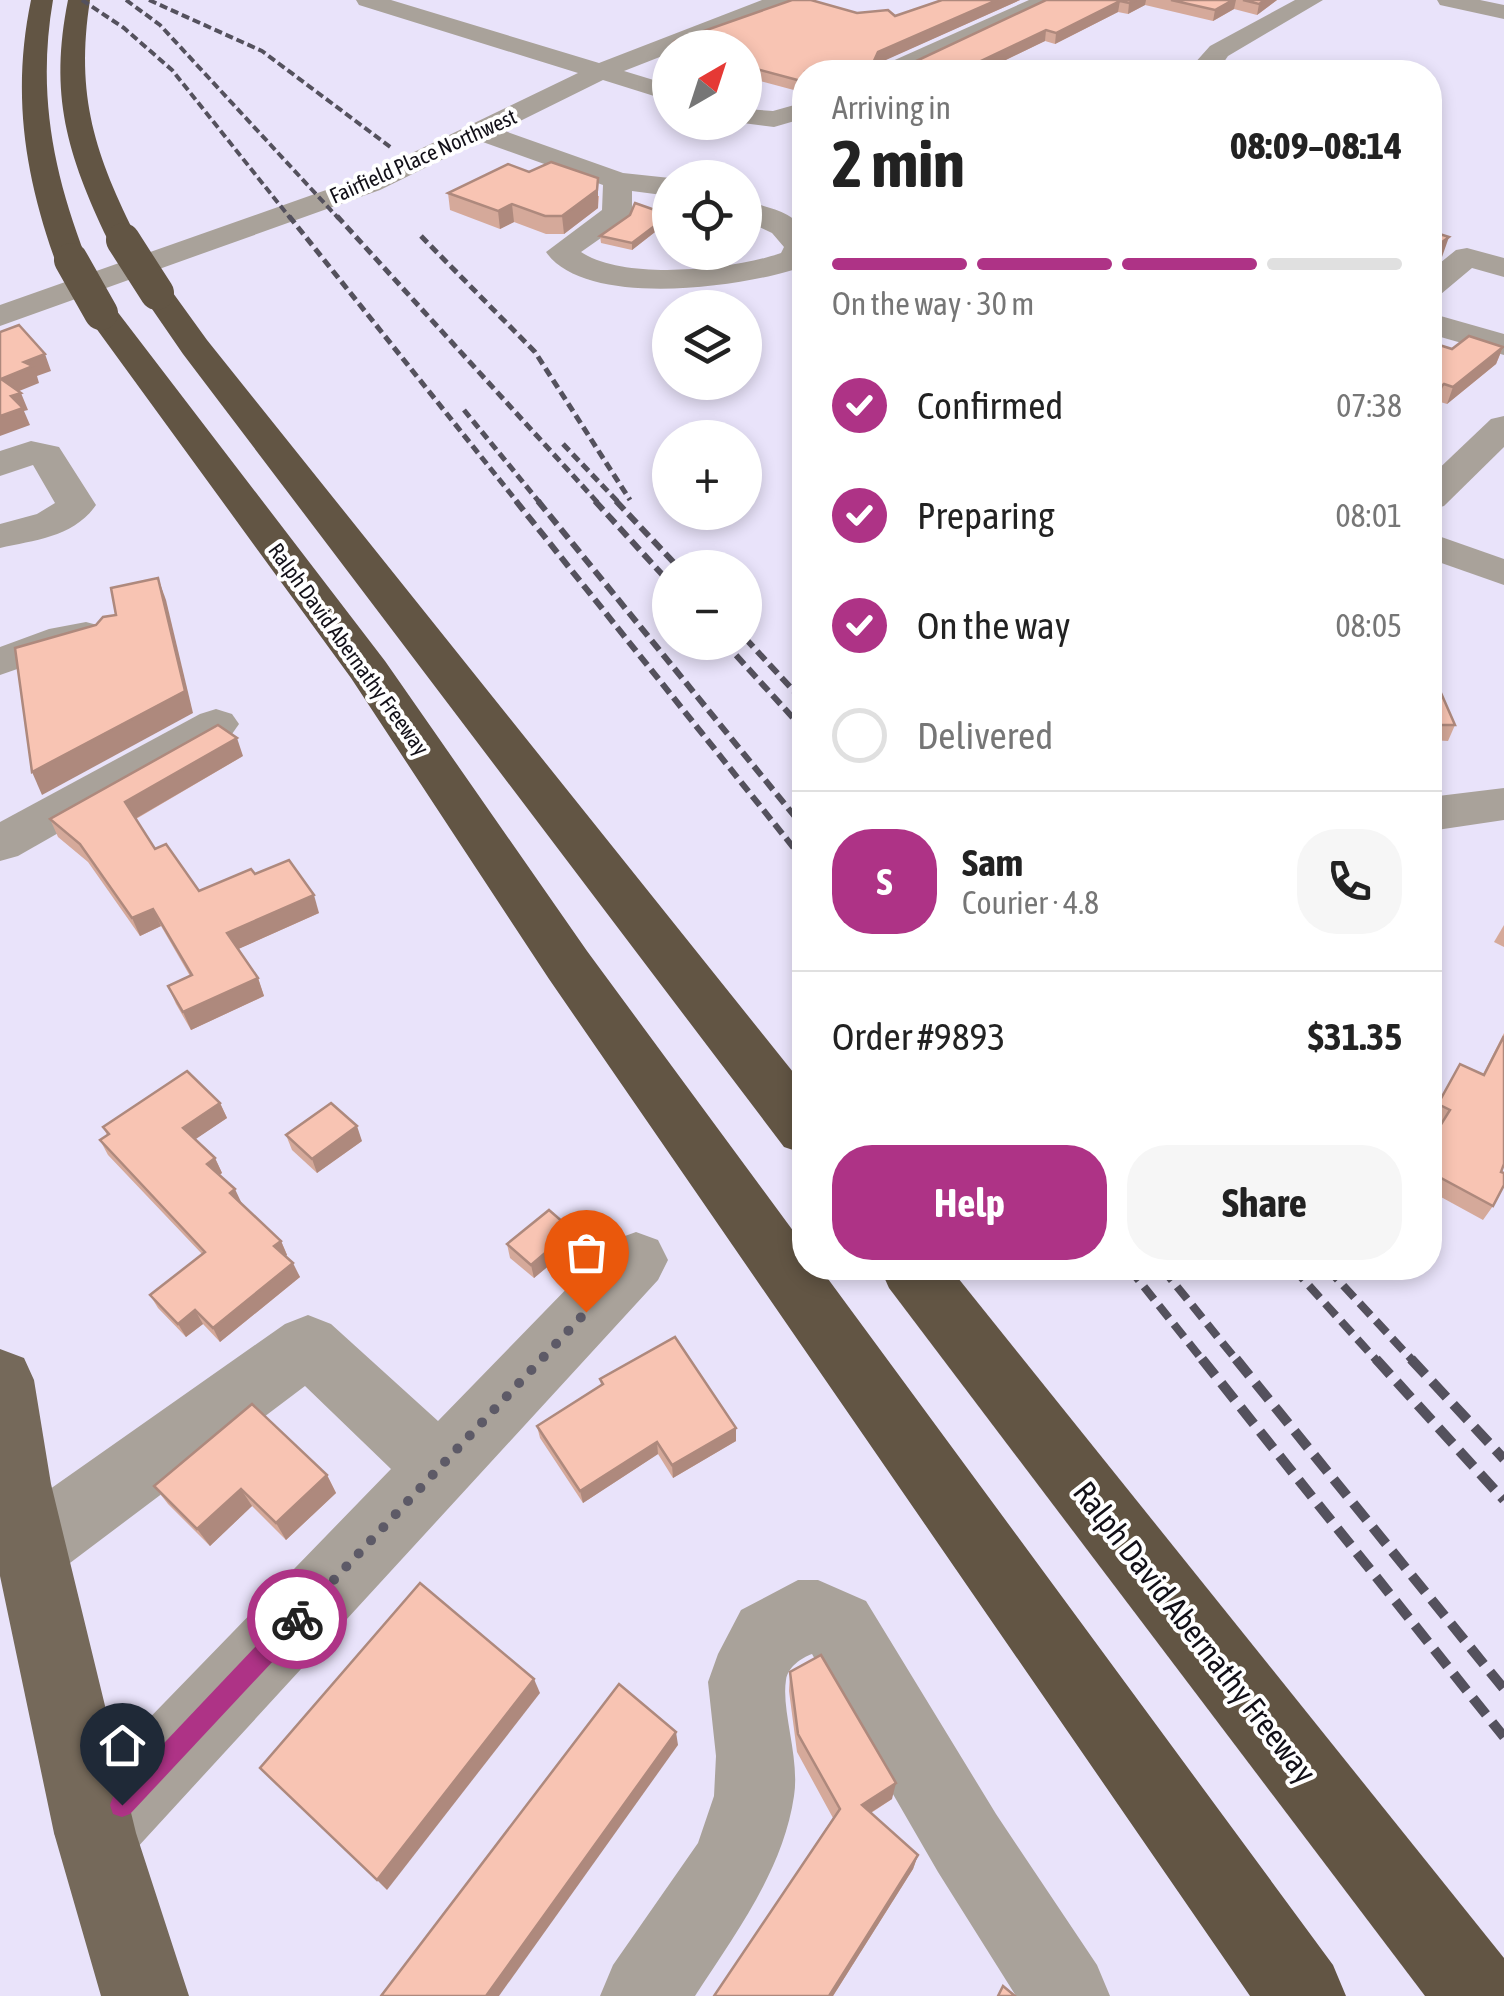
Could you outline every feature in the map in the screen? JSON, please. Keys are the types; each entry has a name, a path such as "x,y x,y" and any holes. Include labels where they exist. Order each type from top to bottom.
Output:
{"highway":[{"name":"Ralph David Abernathy Freeway","path":"42,0 32,43 30,84 47,199 71,260 100,313 370,671 568,966 792,1276"},
{"path":"76,10 68,82 70,108 92,174 124,240 157,293 195,347 792,1113"},
{"name":"Ralph David Abernathy Freeway","path":"795,1280 1302,1996"},
{"name":"Ralph David Abernathy Freeway","path":"921,1280 1478,1996"}],"main road":[{"path":"0,1380 16,1484 95,1833 145,1996"}],"street":[{"path":"367,0 652,87"},
{"name":"Fairfield Place Northwest","path":"2,332 370,184 602,71 782,0"},
{"path":"915,60 1048,0"},
{"path":"1210,60 1219,51 1312,0"},
{"path":"1448,0 1504,12"},
{"path":"762,118 792,114"},
{"path":"482,132 618,181 652,185"},
{"path":"618,181 617,213 561,252 591,271 719,278 772,269 792,260"},
{"path":"762,215 792,233"},
{"path":"1442,277 1466,258 1477,303 1504,345"},
{"path":"1442,486 1504,427"},
{"path":"0,464 30,452 46,455 76,505 68,515 50,524 1,534"},
{"path":"1442,550 1504,573"},
{"path":"0,662 64,638 89,635"},
{"path":"27,840 216,724"},
{"path":"1442,812 1504,804"},
{"path":"95,1833 636,1260"},
{"path":"32,1546 308,1345 439,1468"},
{"path":"644,1996 730,1870 754,1796 756,1756 747,1682 756,1654 768,1637 798,1616 818,1617 839,1628 967,1842 1066,1996"}],"building":[{"path":"792,0 811,0 857,13 888,10 895,16 942,0 997,0 878,52 874,60 792,60 792,79 762,71 762,30 706,30"},
{"path":"1046,0 1136,0 1120,1 1056,33 1046,30 983,60 918,60"},
{"path":"1171,0 1233,0 1215,10"},
{"path":"551,162 598,178 597,190 562,216 545,216 512,204 498,211 448,193 508,164 529,172"},
{"path":"635,203 652,209 652,228 632,243 600,236 630,215"},
{"path":"19,325 45,354 24,362 33,366 1,379 21,393 11,396 23,408 0,416 0,332"},
{"path":"1469,336 1503,347 1453,387 1442,386 1442,346 1452,349"},
{"path":"158,578 185,691 32,772 15,648 96,625 103,617 116,615 111,588"},
{"path":"1442,695 1455,725 1442,725"},
{"path":"218,725 237,738 125,802 155,849 166,844 199,891 251,869 255,874 289,860 314,895 227,933 258,978 183,1012 168,986 192,975 153,909 132,918 80,844 50,819"},
{"path":"1504,1036 1504,1185 1493,1206 1442,1178 1442,1123 1450,1110 1442,1106 1442,1097 1460,1064 1484,1075"},
{"path":"187,1071 220,1103 183,1128 215,1158 207,1164 235,1189 230,1193 281,1241 274,1246 293,1263 213,1328 195,1310 178,1324 150,1295 205,1252 100,1140 109,1134 103,1127"},
{"path":"331,1103 357,1126 312,1159 286,1135"},
{"path":"549,1210 572,1230 531,1265 507,1244"},
{"path":"675,1337 736,1428 672,1465 657,1442 580,1491 537,1426 603,1384 600,1379"},
{"path":"252,1404 327,1475 276,1523 241,1489 197,1529 154,1486"},
{"path":"420,1583 534,1679 377,1880 260,1768"},
{"path":"821,1655 896,1783 862,1805 918,1855 829,1996 714,1996 840,1809 798,1734 790,1672"},
{"path":"619,1684 676,1732 486,1996 381,1996"},
{"path":"1003,1986 1015,1996 998,1996"}],"railway":[{"path":"82,0 124,28 172,70 291,219"},
{"path":"126,0 160,25 339,219"},
{"path":"149,0 262,51 393,149"},
{"path":"289,216 518,503"},
{"path":"337,216 598,503"},
{"path":"421,236 535,352 630,500"},
{"path":"464,410 540,503"},
{"path":"563,444 619,503"},
{"path":"516,501 792,846"},
{"path":"538,501 792,813"},
{"path":"595,501 652,563"},
{"path":"616,501 662,550"},
{"path":"762,656 792,689"},
{"path":"740,660 792,717"},
{"path":"1139,1280 1204,1362"},
{"path":"1172,1280 1238,1362"},
{"path":"1304,1280 1378,1362"},
{"path":"1338,1280 1414,1362"},
{"path":"1202,1359 1504,1737"},
{"path":"1236,1359 1504,1689"},
{"path":"1376,1359 1504,1500"},
{"path":"1411,1359 1504,1459"}],"way so far":[{"path":"297,1619 586,1312"}],"route":[{"path":"122,1805 297,1619"}]}
